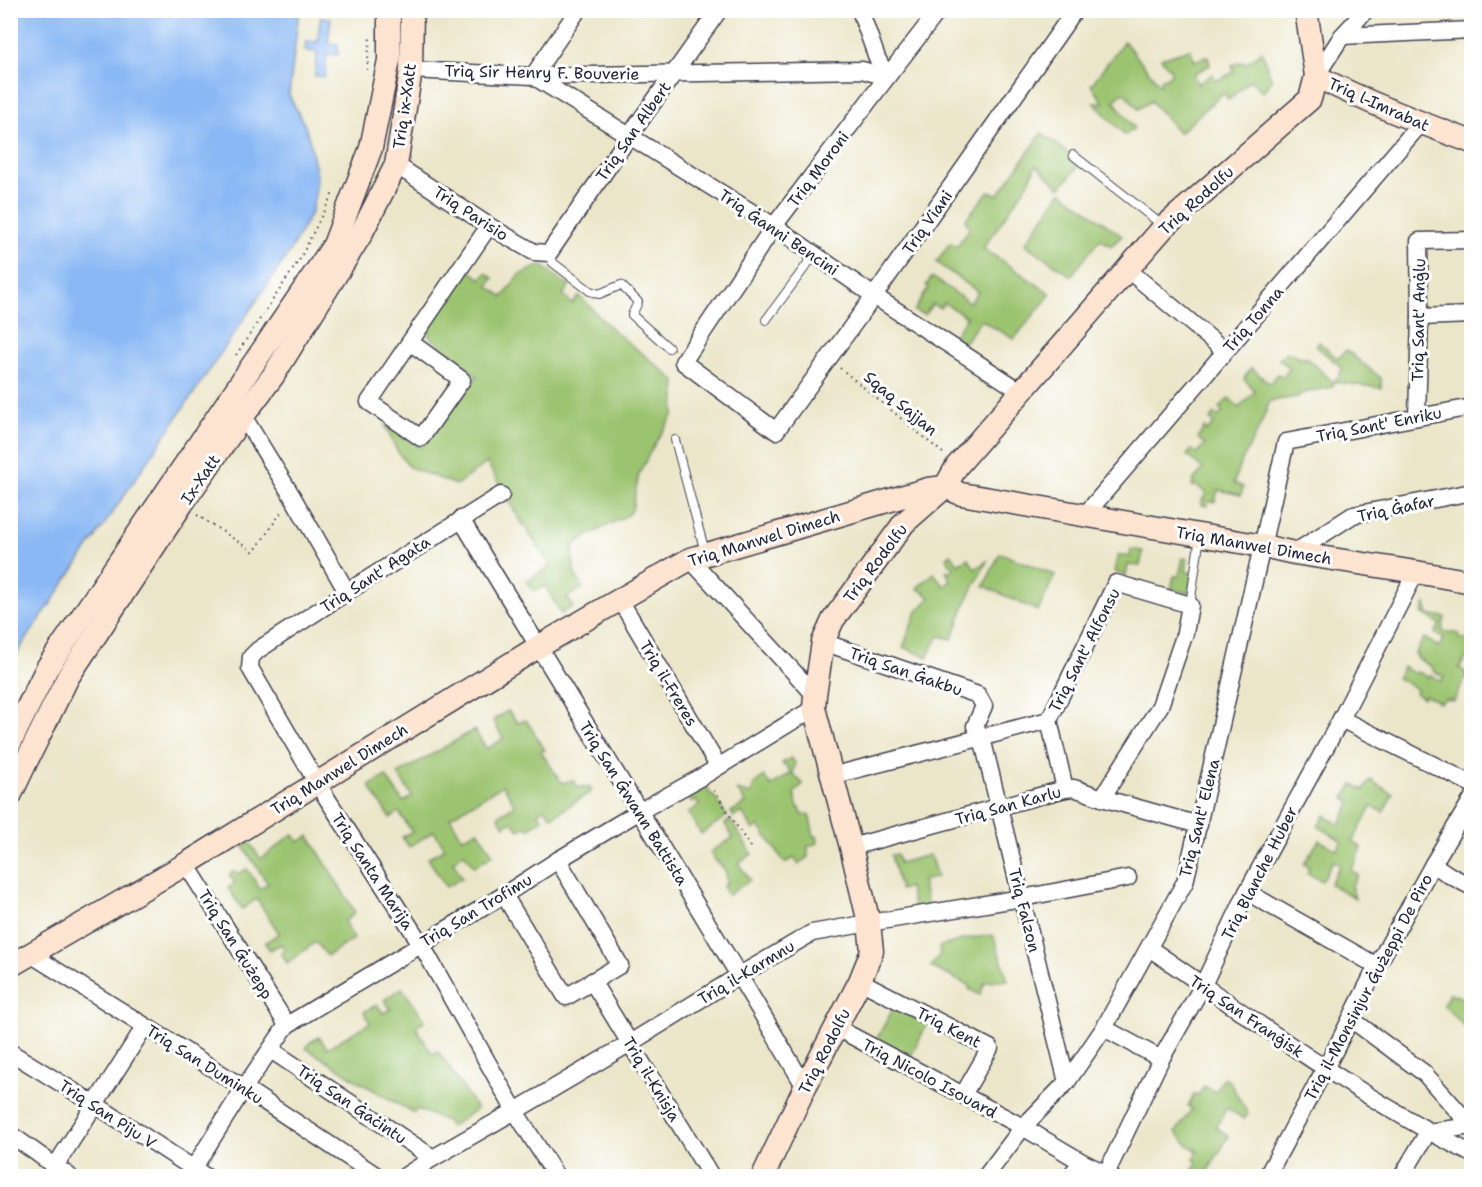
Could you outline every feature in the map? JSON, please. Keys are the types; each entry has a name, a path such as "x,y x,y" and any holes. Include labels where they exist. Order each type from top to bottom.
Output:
{"street":[{"name":"Triq ix-Xatt","path":"371,148 389,60 389,10"},
{"name":"Triq ix-Xatt","path":"396,165 411,70 412,10"},
{"path":"533,76 578,10"},
{"name":"Triq San Albert","path":"549,253 719,10"},
{"path":"860,10 877,58 887,77"},
{"name":"Triq Moroni","path":"776,431 683,362 774,226 939,10"},
{"name":"Triq Viani","path":"776,431 1075,10"},
{"name":"Triq l-Imrabat","path":"1306,10 1316,76 1354,95 1472,142"},
{"path":"1316,76 1342,36 1366,10"},
{"path":"1342,36 1472,30"},
{"name":"Triq Sir Henry F. Bouverie","path":"411,70 533,76 862,70 887,77"},
{"name":"Triq Ġanni Bencini","path":"533,76 774,226 874,296 1022,392"},
{"name":"Triq Rodolfu","path":"763,1176 805,1087 860,981 872,951 868,922 851,847 831,776 814,701 823,642 833,620 904,523 945,487 957,466 1164,226 1310,99 1316,76"},
{"name":"Triq Tonna","path":"1085,515 1421,123"},
{"name":"Ix-Xatt","path":"10,743 47,668 334,245 371,148"},
{"name":"Ix-Xatt","path":"10,796 68,676 182,504 273,376 360,236 396,165"},
{"name":"Triq Parisio","path":"396,165 489,226 534,252 549,253"},
{"path":"410,342 462,380 421,438 369,402 489,226"},
{"name":"Triq Sant' Anġlu","path":"1417,417 1420,317 1419,241 1472,240"},
{"path":"1127,269 1225,351"},
{"path":"1420,317 1472,315"},
{"name":"Triq Sant' Enriku","path":"1286,442 1472,407"},
{"path":"243,416 347,592"},
{"name":"Triq Sant' Elena","path":"986,1176 1023,1127 1067,1082 1104,1028 1185,882 1286,442"},
{"name":"Triq Manwel Dimech","path":"10,966 186,864 538,647 698,556 928,489 945,487 962,494 1085,515 1200,539 1263,546 1472,582"},
{"name":"Triq Ġafar","path":"1294,553 1353,515 1472,492"},
{"name":"Triq Sant' Agata","path":"251,657 258,650 347,592 501,495"},
{"name":"Triq San Ġwann Battista","path":"461,519 740,975 805,1087"},
{"path":"698,556 814,701"},
{"name":"Triq Blanche Huber","path":"1108,1176 1161,1059 1203,985 1247,892 1341,719 1416,572"},
{"name":"Triq Sant' Alfonsu","path":"1065,789 1049,720 1116,583 1190,604"},
{"name":"Triq il-Freres","path":"620,600 718,766"},
{"path":"1102,798 1160,706 1185,633 1190,604"},
{"name":"Triq San Ġakbu","path":"823,642 978,695 984,706 975,726 982,738"},
{"name":"Triq Santa Marija","path":"251,657 250,668 317,783 421,944 515,1111 556,1176"},
{"name":"Triq San Trofimu","path":"199,1173 244,1088 287,1025 639,811 705,776 814,701"},
{"path":"1341,719 1472,783"},
{"name":"Triq Sant' Alfonsu","path":"831,776 1049,720"},
{"name":"Triq Falzon","path":"982,738 1067,1082"},
{"name":"Triq San Karlu","path":"851,847 1074,788 1198,825"},
{"name":"Triq il-Monsinjur Ġużeppi De Piro","path":"1267,1176 1377,966 1472,799"},
{"path":"504,895 566,997 620,965 558,860"},
{"name":"Triq San Ġużepp","path":"186,864 287,1025"},
{"path":"1433,864 1472,887"},
{"name":"Triq il-Karmnu","path":"405,1176 812,933 1128,878"},
{"path":"1247,892 1377,966"},
{"name":"Triq San Franġisk","path":"1149,948 1324,1069 1428,1132 1472,1154"},
{"name":"Triq San Duminku","path":"32,955 244,1088 377,1176"},
{"name":"Triq il-Knisja","path":"592,981 711,1176"},
{"name":"Triq Kent","path":"860,981 990,1048 963,1095"},
{"path":"1351,1019 1424,1073 1471,1126"},
{"path":"10,1134 58,1173 96,1104 145,1026"},
{"name":"Triq Nicolo Isouard","path":"837,1028 1023,1127 1108,1176"},
{"path":"1104,1028 1161,1059"},
{"name":"Triq San Ġaċintu","path":"271,1050 433,1158"},
{"name":"Triq San Piju V","path":"10,1052 96,1104 199,1173"},
{"path":"1402,1176 1428,1132 1471,1126"},
{"path":"1070,1176 1082,1162"}],"lane":[{"path":"1073,154 1164,226"},
{"path":"549,253 552,262 590,291 599,294 621,285 638,302 632,315 669,348"},
{"path":"766,320 814,255"},
{"path":"675,440 698,556"},
{"path":"1190,604 1200,539"}],"path":[{"path":"366,79 370,33"},
{"path":"235,356 300,259 334,191"},
{"name":"Sqaq Sajjan","path":"829,359 957,466"},
{"path":"195,513 254,552 284,508"},
{"path":"714,790 752,850"}],"green space":[{"path":"1124,41 1160,85 1162,78 1171,74 1161,58 1190,49 1195,61 1208,56 1210,65 1193,74 1198,84 1213,74 1216,81 1234,72 1232,65 1243,62 1244,65 1262,51 1272,80 1263,92 1250,80 1229,100 1223,93 1179,133 1151,101 1138,109 1124,92 1114,101 1134,128 1125,135 1094,103 1104,103 1091,85"},
{"path":"1042,133 1081,163 1060,188 1036,165 1028,184 983,248 1051,294 1014,339 981,320 963,344 952,339 967,317 944,303 940,308 932,304 925,315 914,311 929,287 926,285 932,277 970,303 978,292 936,262 950,243 957,246 970,228 965,220 989,191 998,195"},
{"path":"1061,191 1122,236 1111,246 1100,239 1071,276 1025,244"},
{"path":"541,265 569,286 563,295 572,304 579,296 613,330 676,382 674,414 639,474 632,510 628,515 580,540 573,547 574,572 583,588 567,597 573,607 561,614 545,586 534,591 527,581 551,566 517,515 487,463 456,485 409,467 397,451 385,425 421,447 477,376 428,335 428,327 467,269 481,279 486,273 493,278 488,286 503,297 519,275"},
{"path":"1319,342 1338,359 1346,350 1381,378 1381,388 1334,382 1343,369 1316,346"},
{"path":"1286,352 1304,359 1306,357 1333,382 1333,387 1300,394 1298,397 1270,401 1240,464 1234,483 1243,487 1241,495 1218,490 1215,502 1207,501 1207,506 1202,505 1206,493 1197,486 1192,486 1194,479 1203,469 1187,455 1192,450 1196,453 1205,445 1198,438 1204,428 1207,431 1214,424 1210,419 1215,414 1218,417 1223,412 1219,408 1229,398 1239,408 1255,391 1244,379 1251,368 1270,384 1278,374 1283,377 1290,368 1279,359"},
{"path":"1131,549 1143,551 1140,566 1128,565 1126,576 1115,572 1118,555 1130,557"},
{"path":"1000,553 1055,575 1038,611 984,586"},
{"path":"951,554 958,564 968,558 975,569 987,561 966,602 952,639 939,636 927,657 903,647 916,613 930,597 917,588 934,573 944,586 951,581 946,572 948,570 950,573 954,569 946,558"},
{"path":"1183,558 1188,559 1186,571 1192,573 1189,593 1171,589 1174,576 1179,576"},
{"path":"1426,603 1427,614 1445,617 1442,631 1459,634 1460,639 1471,640 1471,659 1467,657 1459,668 1467,673 1454,701 1446,699 1440,703 1426,695 1423,698 1415,693 1417,689 1397,678 1403,667 1414,673 1416,671 1428,677 1430,675 1441,681 1444,677 1433,671 1433,668 1417,658 1418,655 1415,654 1424,638 1439,647 1444,638 1435,633 1440,624 1422,613"},
{"path":"508,711 518,723 526,720 545,750 541,752 562,783 573,780 579,788 584,786 585,789 589,786 592,791 552,817 545,808 538,813 543,819 528,829 526,826 519,830 512,821 504,826 498,816 515,805 503,785 450,817 462,838 478,830 493,855 474,867 464,853 453,861 462,878 446,887 428,858 445,848 434,831 409,847 402,837 412,832 399,812 390,818 369,786 386,776 403,802 412,796 398,774 474,730 487,749 503,739 493,720"},
{"path":"791,758 795,763 793,774 803,784 794,793 798,808 802,815 809,814 818,843 808,846 808,857 798,864 794,858 785,863 759,826 753,830 742,812 734,817 731,812 746,803 737,790 751,794 754,784 764,776 771,786 791,773 782,763"},
{"path":"1370,780 1393,794 1383,812 1372,806 1353,841 1362,848 1351,871 1358,875 1351,886 1355,898 1330,884 1340,864 1333,861 1322,881 1307,873 1309,867 1304,864 1319,840 1337,850 1342,841 1318,826 1325,815 1339,825 1351,802 1344,798 1353,784 1364,790"},
{"path":"705,785 727,816 701,834 688,813 699,805 696,800 692,803 687,795"},
{"path":"730,820 752,854 738,863 750,880 728,895 723,886 728,882 725,876 727,874 710,852 733,838 725,824"},
{"path":"293,834 299,842 309,836 355,912 344,921 354,939 327,956 316,942 287,963 281,953 285,950 281,944 270,950 265,943 279,933 257,899 242,909 228,888 235,883 229,875 234,871 237,874 247,869 260,889 268,884 243,846 249,842 261,859"},
{"path":"897,854 899,863 930,855 937,877 922,881 928,907 914,909 909,887 900,890 891,855"},
{"path":"993,935 1008,980 985,982 980,995 969,989 970,986 931,967 940,954 939,947 965,939"},
{"path":"402,988 425,1020 416,1027 432,1054 438,1051 477,1109 450,1127 446,1121 417,1109 414,1113 306,1048 310,1042 319,1037 327,1048 370,1023 364,1012 377,1004 383,1013 391,1009 384,1000"},
{"path":"1450,993 1471,1001 1471,1030 1467,1030 1443,1005"},
{"path":"894,1007 927,1024 910,1058 875,1042"},
{"path":"1223,1078 1229,1081 1248,1114 1244,1119 1227,1108 1216,1127 1229,1136 1205,1176 1196,1176 1191,1173 1197,1162 1194,1159 1198,1151 1189,1146 1176,1132 1192,1109 1188,1106 1194,1094 1198,1096 1204,1086 1216,1092"}],"water":[{"path":"11,10 299,11 289,95 305,126 317,176 311,213 289,253 19,650 11,668"},
{"path":"320,17 331,18 328,43 338,44 338,55 327,54 325,77 315,76 317,52 305,51 306,41 318,42"}]}
